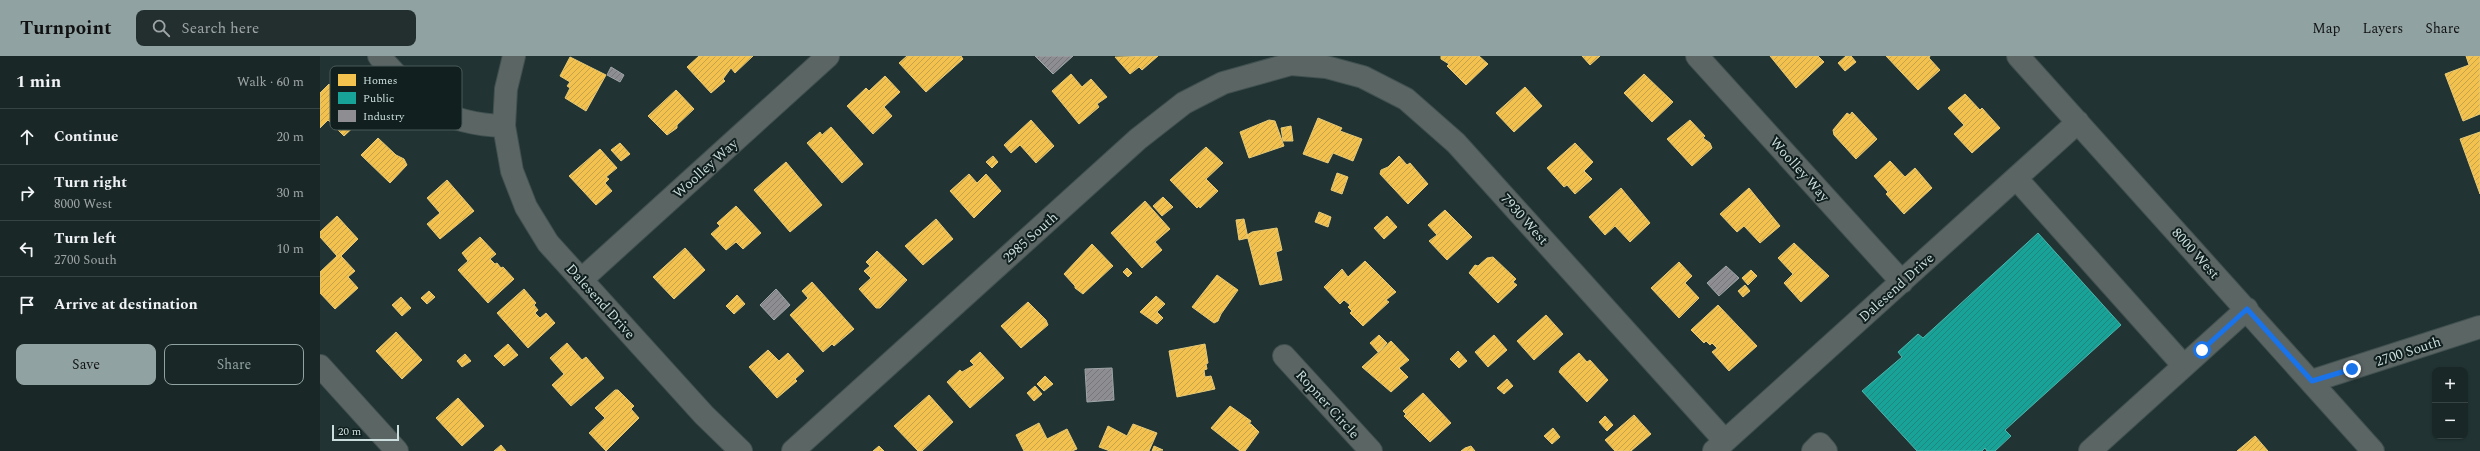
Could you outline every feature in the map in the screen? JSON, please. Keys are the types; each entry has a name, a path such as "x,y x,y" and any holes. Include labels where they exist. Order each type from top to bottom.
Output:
{"street":[{"path":"379,56 388,66"},
{"name":"Dalesend Drive","path":"514,56 506,89 504,126 512,171 526,207 548,243 704,415 741,451"},
{"name":"Woolley Way","path":"581,280 828,56"},
{"name":"Woolley Way","path":"1697,56 1902,282"},
{"name":"8000 West","path":"2018,56 2312,381 2373,451"},
{"name":"7930 West","path":"1291,60 1326,67 1363,77 1406,99 1456,143 1719,446"},
{"name":"2985 South","path":"793,451 1138,139 1184,103 1223,83 1291,60"},
{"path":"462,121 479,125 504,126"},
{"name":"Dalesend Drive","path":"1719,446 2078,122"},
{"path":"2016,178 2184,366"},
{"path":"2090,451 2247,309"},
{"name":"2700 South","path":"2312,381 2480,328"},
{"name":"Ropner Circle","path":"1284,356 1371,451"},
{"path":"320,366 397,451"},
{"path":"1813,451 1820,444 1826,451"}],"building: Homes":[{"path":"699,56 753,56 735,73 731,68 723,79 725,81 711,93 687,67"},
{"path":"907,56 961,56 963,59 926,92 899,63"},
{"path":"1158,56 1142,70 1139,67 1130,74 1115,57"},
{"path":"1441,56 1479,56 1488,64 1466,85 1447,66 1449,64 1441,59"},
{"path":"1582,56 1600,56 1590,65"},
{"path":"1770,56 1818,56 1824,62 1796,88"},
{"path":"1846,56 1851,56 1856,62 1845,71 1838,63"},
{"path":"1886,56 1930,56 1929,58 1940,70 1918,90"},
{"path":"2466,56 2480,56 2480,114 2463,121 2445,74 2469,65"},
{"path":"570,57 606,75 586,111 565,98 570,88 567,86 570,82 560,76"},
{"path":"1071,74 1082,87 1091,79 1107,97 1097,104 1099,107 1079,124 1052,91"},
{"path":"1644,74 1673,102 1652,122 1624,93"},
{"path":"885,76 900,92 884,107 892,116 873,134 847,106 866,88 869,91"},
{"path":"329,84 330,85 330,122 328,120 320,128 320,93"},
{"path":"1525,87 1542,106 1514,132 1496,113"},
{"path":"676,90 694,109 677,125 677,128 667,135 648,116"},
{"path":"1965,94 1980,110 1982,108 2000,128 1972,153 1954,134 1964,125 1948,108"},
{"path":"1852,112 1877,139 1856,159 1834,135 1833,130 1847,113 1850,115"},
{"path":"1318,118 1342,128 1340,131 1362,139 1353,161 1333,153 1328,163 1303,154"},
{"path":"1031,120 1054,146 1036,163 1020,145 1011,153 1004,145"},
{"path":"1269,120 1275,121 1284,146 1249,158 1240,132"},
{"path":"1690,120 1705,136 1703,138 1710,143 1712,148 1692,166 1667,139"},
{"path":"1291,126 1293,141 1283,141 1281,128"},
{"path":"831,127 863,164 842,183 807,143 820,132 822,135"},
{"path":"338,130 350,130 344,136"},
{"path":"2480,132 2480,194 2460,139"},
{"path":"378,138 396,155 404,159 407,165 390,183 361,155"},
{"path":"620,143 630,154 621,161 611,150"},
{"path":"1575,143 1593,162 1584,171 1592,179 1575,194 1567,185 1564,187 1547,168"},
{"path":"1206,147 1223,163 1206,179 1218,191 1200,208 1199,206 1197,208 1170,180"},
{"path":"600,149 617,168 606,177 609,179 605,183 612,191 596,205 569,176"},
{"path":"993,156 998,162 992,168 986,162"},
{"path":"1399,156 1407,165 1410,163 1428,184 1408,204 1380,174 1381,170 1388,167"},
{"path":"1890,161 1905,177 1915,168 1932,188 1904,214 1886,194 1888,192 1874,176"},
{"path":"786,162 822,205 790,232 754,190"},
{"path":"1337,173 1348,177 1342,194 1331,190"},
{"path":"969,174 977,183 986,174 1001,191 974,218 950,191"},
{"path":"447,180 474,211 440,239 427,224 440,213 427,198"},
{"path":"1621,188 1650,223 1630,242 1615,226 1605,235 1589,217"},
{"path":"1749,188 1780,226 1760,243 1744,226 1737,232 1720,214"},
{"path":"1163,197 1173,207 1162,216 1153,206"},
{"path":"1145,201 1170,229 1155,242 1162,250 1142,268 1111,233"},
{"path":"736,206 761,233 743,249 736,242 726,250 711,234 720,226 717,223"},
{"path":"1445,210 1472,237 1447,260 1429,241 1437,235 1428,225"},
{"path":"1319,212 1331,217 1328,227 1315,222"},
{"path":"337,216 358,239 341,256 355,271 348,277 358,288 335,309 320,293 320,272 337,256 320,237 320,232"},
{"path":"1387,216 1397,227 1384,239 1374,228"},
{"path":"936,219 953,239 923,265 905,246"},
{"path":"1244,219 1248,238 1239,240 1236,220"},
{"path":"1277,228 1282,250 1276,252 1282,280 1260,285 1247,235 1252,232"},
{"path":"480,237 496,254 490,259 495,264 497,263 501,268 503,267 514,279 488,303 458,270 468,261 462,253"},
{"path":"1794,243 1829,276 1801,302 1784,283 1793,274 1778,258"},
{"path":"1092,244 1113,266 1083,294 1075,288 1075,286 1064,274"},
{"path":"685,248 705,270 674,299 653,277"},
{"path":"877,251 907,280 880,308 876,308 859,289 871,278 864,271 870,266 866,262"},
{"path":"1493,257 1516,279 1513,282 1517,285 1498,303 1469,273 1475,265 1478,266 1487,258"},
{"path":"1365,261 1396,292 1386,300 1389,302 1363,326 1350,313 1352,311 1348,307 1350,305 1344,300 1340,304 1324,287 1342,269 1348,277"},
{"path":"1679,262 1692,276 1685,283 1699,298 1679,318 1651,288"},
{"path":"1127,268 1132,273 1128,277 1123,272"},
{"path":"1751,270 1757,276 1748,285 1742,278"},
{"path":"1217,275 1238,290 1221,314 1218,321 1214,323 1192,307"},
{"path":"812,282 854,329 834,346 832,344 823,352 790,315 808,298 802,291"},
{"path":"1745,285 1750,291 1743,297 1738,291"},
{"path":"524,289 536,303 534,305 538,310 535,313 540,318 546,313 555,323 528,348 497,313"},
{"path":"429,291 435,297 427,304 421,298"},
{"path":"737,295 745,304 734,314 726,306"},
{"path":"1156,296 1165,304 1157,312 1163,318 1157,324 1140,312"},
{"path":"401,297 411,308 402,316 392,305"},
{"path":"1028,302 1046,320 1048,325 1021,348 1001,326"},
{"path":"1718,305 1757,346 1729,371 1712,352 1717,348 1712,343 1710,345 1706,341 1704,343 1691,330"},
{"path":"1546,315 1563,334 1534,360 1517,341"},
{"path":"396,332 422,360 402,379 376,351"},
{"path":"1379,335 1387,343 1378,352 1370,343"},
{"path":"1494,335 1507,350 1488,367 1475,352"},
{"path":"1391,341 1409,360 1399,368 1408,377 1391,392 1362,367"},
{"path":"567,343 582,360 586,357 604,378 571,406 552,385 564,374 550,358"},
{"path":"508,344 518,355 504,366 494,356"},
{"path":"1205,344 1208,363 1206,364 1207,369 1204,370 1205,377 1211,376 1215,389 1177,397 1169,351"},
{"path":"768,350 779,361 788,353 804,371 795,379 797,381 777,398 749,367"},
{"path":"1458,351 1467,361 1459,368 1450,359"},
{"path":"980,352 1004,378 970,408 947,382 960,370 962,372 974,365 970,361"},
{"path":"1579,353 1587,362 1590,360 1608,380 1587,402 1559,372 1561,368"},
{"path":"465,354 471,361 462,367 457,361"},
{"path":"1045,376 1053,384 1044,391 1037,384"},
{"path":"1507,379 1513,386 1504,394 1497,388"},
{"path":"1035,386 1042,394 1034,401 1027,393"},
{"path":"615,390 618,390 634,406 631,409 639,418 606,451 589,433 605,418 595,408"},
{"path":"1423,393 1451,423 1430,442 1404,416 1406,414 1403,411"},
{"path":"929,395 953,422 922,451 918,451 894,426"},
{"path":"458,398 484,426 462,446 436,418"},
{"path":"1230,406 1251,421 1249,424 1251,424 1259,432 1245,451 1240,451 1211,428"},
{"path":"1634,415 1651,434 1631,451 1615,451 1605,440"},
{"path":"1605,416 1613,425 1607,431 1599,422"},
{"path":"1039,423 1047,439 1067,429 1077,449 1072,451 1024,451 1016,435"},
{"path":"1133,424 1157,433 1149,451 1110,451 1099,447 1108,426 1127,436"},
{"path":"1553,428 1560,437 1552,444 1544,436"},
{"path":"2255,436 2268,451 2237,451"},
{"path":"501,445 506,451 494,451"},
{"path":"879,446 884,451 873,451"},
{"path":"1154,446 1163,450 1152,451"},
{"path":"1471,446 1475,451 1461,451 1465,448"}],"building: Public":[{"path":"2038,233 2121,325 2005,430 2011,436 1995,451 1987,451 1985,448 1982,451 1917,451 1862,391 1902,357 1898,352 1918,334 1923,338"}],"building: Industry":[{"path":"1035,56 1073,56 1053,74"},
{"path":"611,67 624,75 620,82 607,75"},
{"path":"1726,266 1739,278 1719,296 1707,283"},
{"path":"776,289 790,305 774,320 760,305"},
{"path":"1112,368 1114,400 1087,402 1085,369"}],"route":[{"path":"2202,350 2247,309 2312,381 2352,369"}]}
